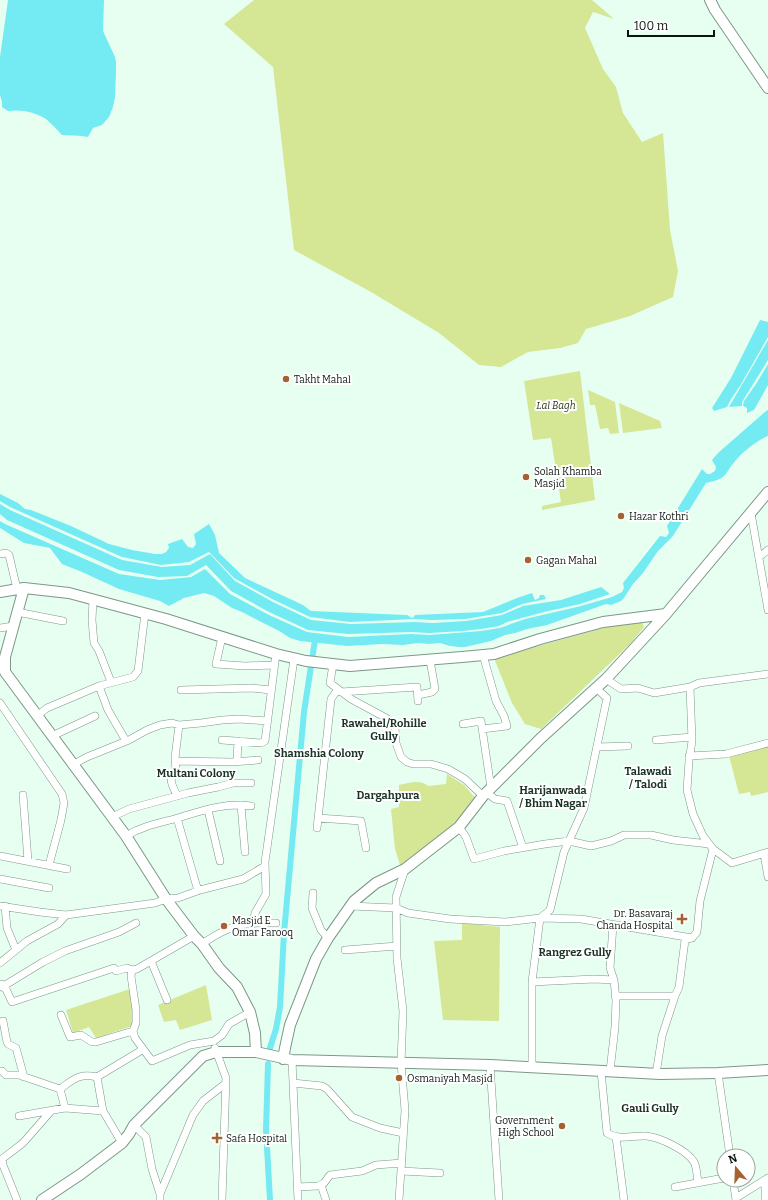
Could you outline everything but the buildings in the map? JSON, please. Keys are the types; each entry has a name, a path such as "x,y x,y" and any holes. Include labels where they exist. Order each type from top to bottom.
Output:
{"street":[{"path":"710,0 715,10 768,88"},
{"path":"298,1200 293,1083 285,1048 290,1024 316,959 328,938 354,901 376,883 405,869 459,827 487,792 541,738 606,679 666,614 768,492"},
{"path":"751,513 768,610"},
{"path":"759,557 768,550"},
{"path":"0,554 6,553 9,555 21,588 17,612 2,658 2,674 37,716 126,836 166,900 202,944 219,968 237,987 250,1012 255,1033 256,1052"},
{"path":"0,592 21,588 69,593 166,619 294,659 350,666 494,654 540,639 603,622 666,614"},
{"path":"93,600 92,620 94,643 99,651 111,682"},
{"path":"17,612 63,621"},
{"path":"37,716 47,708 99,686 133,677 138,671 145,613"},
{"path":"0,628 13,626"},
{"path":"222,637 216,664 245,666 274,665"},
{"path":"222,740 261,743 265,741 276,654"},
{"path":"482,729 507,726 504,716 496,701 483,655"},
{"path":"253,924 255,913 266,894 265,866 294,659"},
{"path":"317,828 331,699 340,690 417,687 418,698 432,692 435,689 430,660"},
{"path":"330,664 330,683 351,699 388,719 395,727 396,743 401,757 407,762 413,764 431,764 448,769 495,798 508,801 523,848"},
{"path":"606,679 621,689 638,688 654,693 699,684 768,674"},
{"path":"99,686 108,710 126,741"},
{"path":"690,687 692,737 689,756 687,790 693,814 703,836 711,847 732,863 766,853 768,877"},
{"path":"181,690 251,688 271,690"},
{"path":"532,1068 532,982 540,918 550,910 564,852 584,808 607,698 596,688"},
{"path":"0,703 62,794 64,803 61,820 49,865"},
{"path":"52,736 95,716"},
{"path":"72,765 160,725 239,719 268,721"},
{"path":"463,724 481,721 487,792"},
{"path":"177,796 171,780 176,771 175,761 179,724"},
{"path":"656,740 692,737"},
{"path":"237,761 238,741"},
{"path":"689,756 726,754 768,744"},
{"path":"597,748 628,746"},
{"path":"175,761 258,760"},
{"path":"112,817 129,809 177,796 233,783 251,783"},
{"path":"23,795 28,861"},
{"path":"126,836 144,826 208,810 240,805 251,806"},
{"path":"240,805 245,852"},
{"path":"208,810 220,861"},
{"path":"177,818 198,891"},
{"path":"318,818 361,821 366,848"},
{"path":"459,827 466,838 474,859 523,848 569,841 591,846 611,841 624,835 651,835 711,847"},
{"path":"656,1074 662,1036 679,987 685,940 692,938 697,932 700,901 711,847"},
{"path":"0,856 67,869"},
{"path":"16,950 7,928 2,906 66,915 155,903 178,898 243,879 265,866"},
{"path":"399,1200 405,1110 401,1063 403,1011 397,958 396,896 405,869"},
{"path":"0,879 49,888"},
{"path":"313,893 312,908 321,930 328,938"},
{"path":"350,906 396,908 408,913 450,919 505,922 540,918 581,919 692,938"},
{"path":"0,963 27,940 58,924 66,915"},
{"path":"136,923 119,932 65,951 1,986 12,1002 114,968 116,971 127,968 132,970 137,969 194,936"},
{"path":"202,944 213,936 234,927 247,924 276,923"},
{"path":"613,925 610,968 614,980 615,1027 605,1071 607,1133 616,1137 646,1136 663,1140 690,1156 695,1163 698,1183"},
{"path":"346,950 397,946"},
{"path":"151,961 167,1000"},
{"path":"132,970 131,976 136,1010 136,1024 133,1031 142,1050 152,1061 190,1045 215,1046 256,1052 288,1059 490,1066 656,1074 718,1073 768,1070"},
{"path":"532,982 594,979 614,980"},
{"path":"615,996 675,996"},
{"path":"46,1199 122,1143 134,1125 203,1056 215,1046 231,1022 250,1012"},
{"path":"61,1016 70,1037 81,1035 92,1042 133,1031"},
{"path":"3,1021 7,1042 16,1048 24,1077"},
{"path":"215,1046 226,1078 222,1200"},
{"path":"60,1089 81,1075 97,1077 142,1050"},
{"path":"490,1066 499,1200"},
{"path":"0,1071 6,1075 24,1077 60,1089"},
{"path":"718,1073 729,1148"},
{"path":"97,1077 103,1111 122,1143"},
{"path":"293,1083 322,1086 327,1089 352,1116 380,1128 403,1133"},
{"path":"160,1197 195,1111 203,1101 225,1084"},
{"path":"60,1089 65,1108"},
{"path":"19,1116 65,1108 103,1111"},
{"path":"17,1200 1,1158 22,1143 51,1111"},
{"path":"134,1125 146,1137 152,1169 160,1197"},
{"path":"616,1137 624,1200"},
{"path":"297,1187 322,1185 330,1175 362,1172 376,1165 402,1167 440,1173"},
{"path":"734,1188 736,1199 767,1179"},
{"path":"765,1200 767,1179"},
{"path":"675,1187 716,1180"},
{"path":"322,1185 326,1200"}],"green space":[{"path":"254,0 592,0 614,19 593,12 585,28 603,69 616,87 623,113 642,142 663,133 670,230 678,271 673,297 630,316 586,329 578,343 560,348 528,352 501,367 479,365 439,333 371,292 294,250 273,67 224,24"},
{"name":"Lal Bagh","path":"580,371 595,500 542,510 542,506 561,502 551,438 533,440 524,381"},
{"path":"588,390 615,402 619,433 610,434 608,428 600,429 595,405 590,405"},
{"path":"619,403 660,421 662,428 623,433"},
{"path":"642,621 644,627 630,644 541,729 525,724 512,703 494,658 626,622"},
{"path":"768,747 768,792 751,796 750,792 739,794 729,756"},
{"path":"447,774 464,785 476,799 461,818 441,838 401,868 395,849 391,809 399,807 399,785 414,782 428,786 446,784"},
{"path":"462,923 500,927 499,1021 443,1020 434,941 462,940"},
{"path":"206,985 212,1020 180,1030 176,1020 164,1022 158,1005"},
{"path":"130,989 134,1010 132,1026 96,1038 89,1027 73,1033 66,1010"}],"water":[{"path":"8,0 104,0 103,31 116,62 115,97 109,117 102,125 93,128 88,137 62,135 46,119 38,115 18,110 8,111 2,107 0,95 0,57"},
{"path":"760,320 768,322 768,337 727,407 714,411 712,408 731,378"},
{"path":"768,340 768,360 742,402 742,406 729,407"},
{"path":"768,364 768,385 754,410 747,413 747,408 743,406 744,401"},
{"path":"768,410 768,436 743,453 723,477 706,483 673,536 658,551 621,601 611,605 606,604 547,625 527,629 505,635 491,641 465,647 450,646 440,643 347,646 300,641 290,638 232,608 214,596 204,593 184,598 169,606 160,601 119,589 62,564 50,548 24,543 0,528 0,521 119,574 160,580 191,577 205,569 230,594 269,615 307,632 348,637 411,634 430,635 481,631 500,628 525,619 581,606 612,597 622,592 624,588 623,583 660,536 666,537 669,533 667,526 702,469 707,474 715,471 716,467 712,460 718,453"},
{"path":"0,494 18,503 25,509 71,526 109,544 155,554 162,554 166,552 169,548 168,544 182,539 188,547 193,548 196,544 194,534 209,524 215,535 219,553 245,578 303,605 311,611 407,615 413,618 415,615 483,612 532,593 535,600 539,598 540,595 544,595 546,599 522,604 502,613 465,619 414,619 350,622 310,617 272,599 234,578 209,552 189,562 161,565 122,557 10,507 0,501"},
{"path":"0,504 10,510 122,560 162,567 190,565 210,554 235,581 273,602 311,620 351,624 466,621 502,615 523,606 561,600 601,587 610,594 580,604 507,622 499,626 481,629 429,633 412,632 348,634 308,630 269,612 231,591 206,565 187,576 158,577 119,570 7,520 0,514"}],"waterway":[{"path":"269,1051 276,1029 280,1007 284,933 304,712 315,640"},
{"path":"268,1064 266,1130 270,1200"}],"place":[{"name":"Takht Mahal","path":"286,379"},
{"name":"Solah Khamba Masjid","path":"526,477"},
{"name":"Hazar Kothri","path":"621,516"},
{"name":"Gagan Mahal","path":"528,560"},
{"name":"Dr. Basavaraj Chanda Hospital","path":"682,919"},
{"name":"Masjid E Omar Farooq","path":"224,926"},
{"name":"Osmaniyah Masjid","path":"399,1078"},
{"name":"Government High School","path":"562,1126"},
{"name":"Safa Hospital","path":"217,1138"}],"district":[{"name":"Rawahel/Rohille Gully","path":"384,729"},
{"name":"Shamshia Colony","path":"319,753"},
{"name":"Multani Colony","path":"196,773"},
{"name":"Talawadi / Talodi","path":"648,777"},
{"name":"Dargahpura","path":"388,795"},
{"name":"Harijanwada / Bhim Nagar","path":"553,796"},
{"name":"Rangrez Gully","path":"575,952"},
{"name":"Gauli Gully","path":"650,1108"}]}
